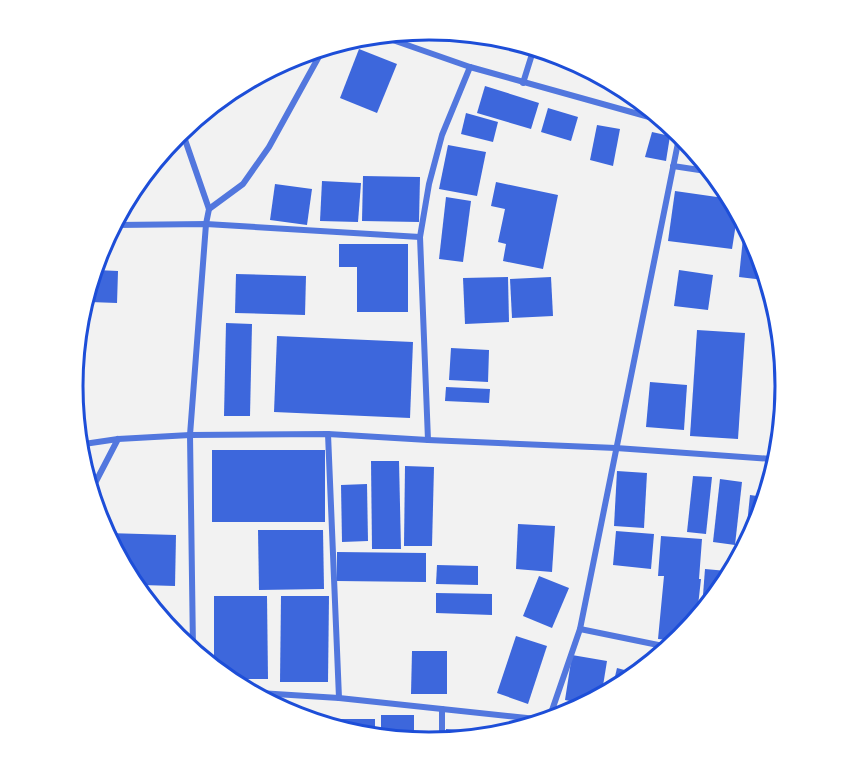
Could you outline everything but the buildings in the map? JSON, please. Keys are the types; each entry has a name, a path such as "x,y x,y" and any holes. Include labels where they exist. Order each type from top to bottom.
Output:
{"street":[{"path":"398,42 470,67 645,116"},
{"path":"524,83 532,56"},
{"path":"209,209 243,184 269,147 317,59"},
{"path":"428,440 420,237 429,184 442,135 470,67"},
{"path":"186,141 209,209 190,435 193,639"},
{"path":"552,710 580,629 677,145"},
{"path":"673,166 699,170"},
{"path":"123,225 206,224 420,237"},
{"path":"88,443 118,439 190,435 328,434 616,448 768,459"},
{"path":"328,434 339,698"},
{"path":"96,480 118,439"},
{"path":"580,629 660,645"},
{"path":"270,694 339,698 529,718"},
{"path":"442,709 442,732"}]}
